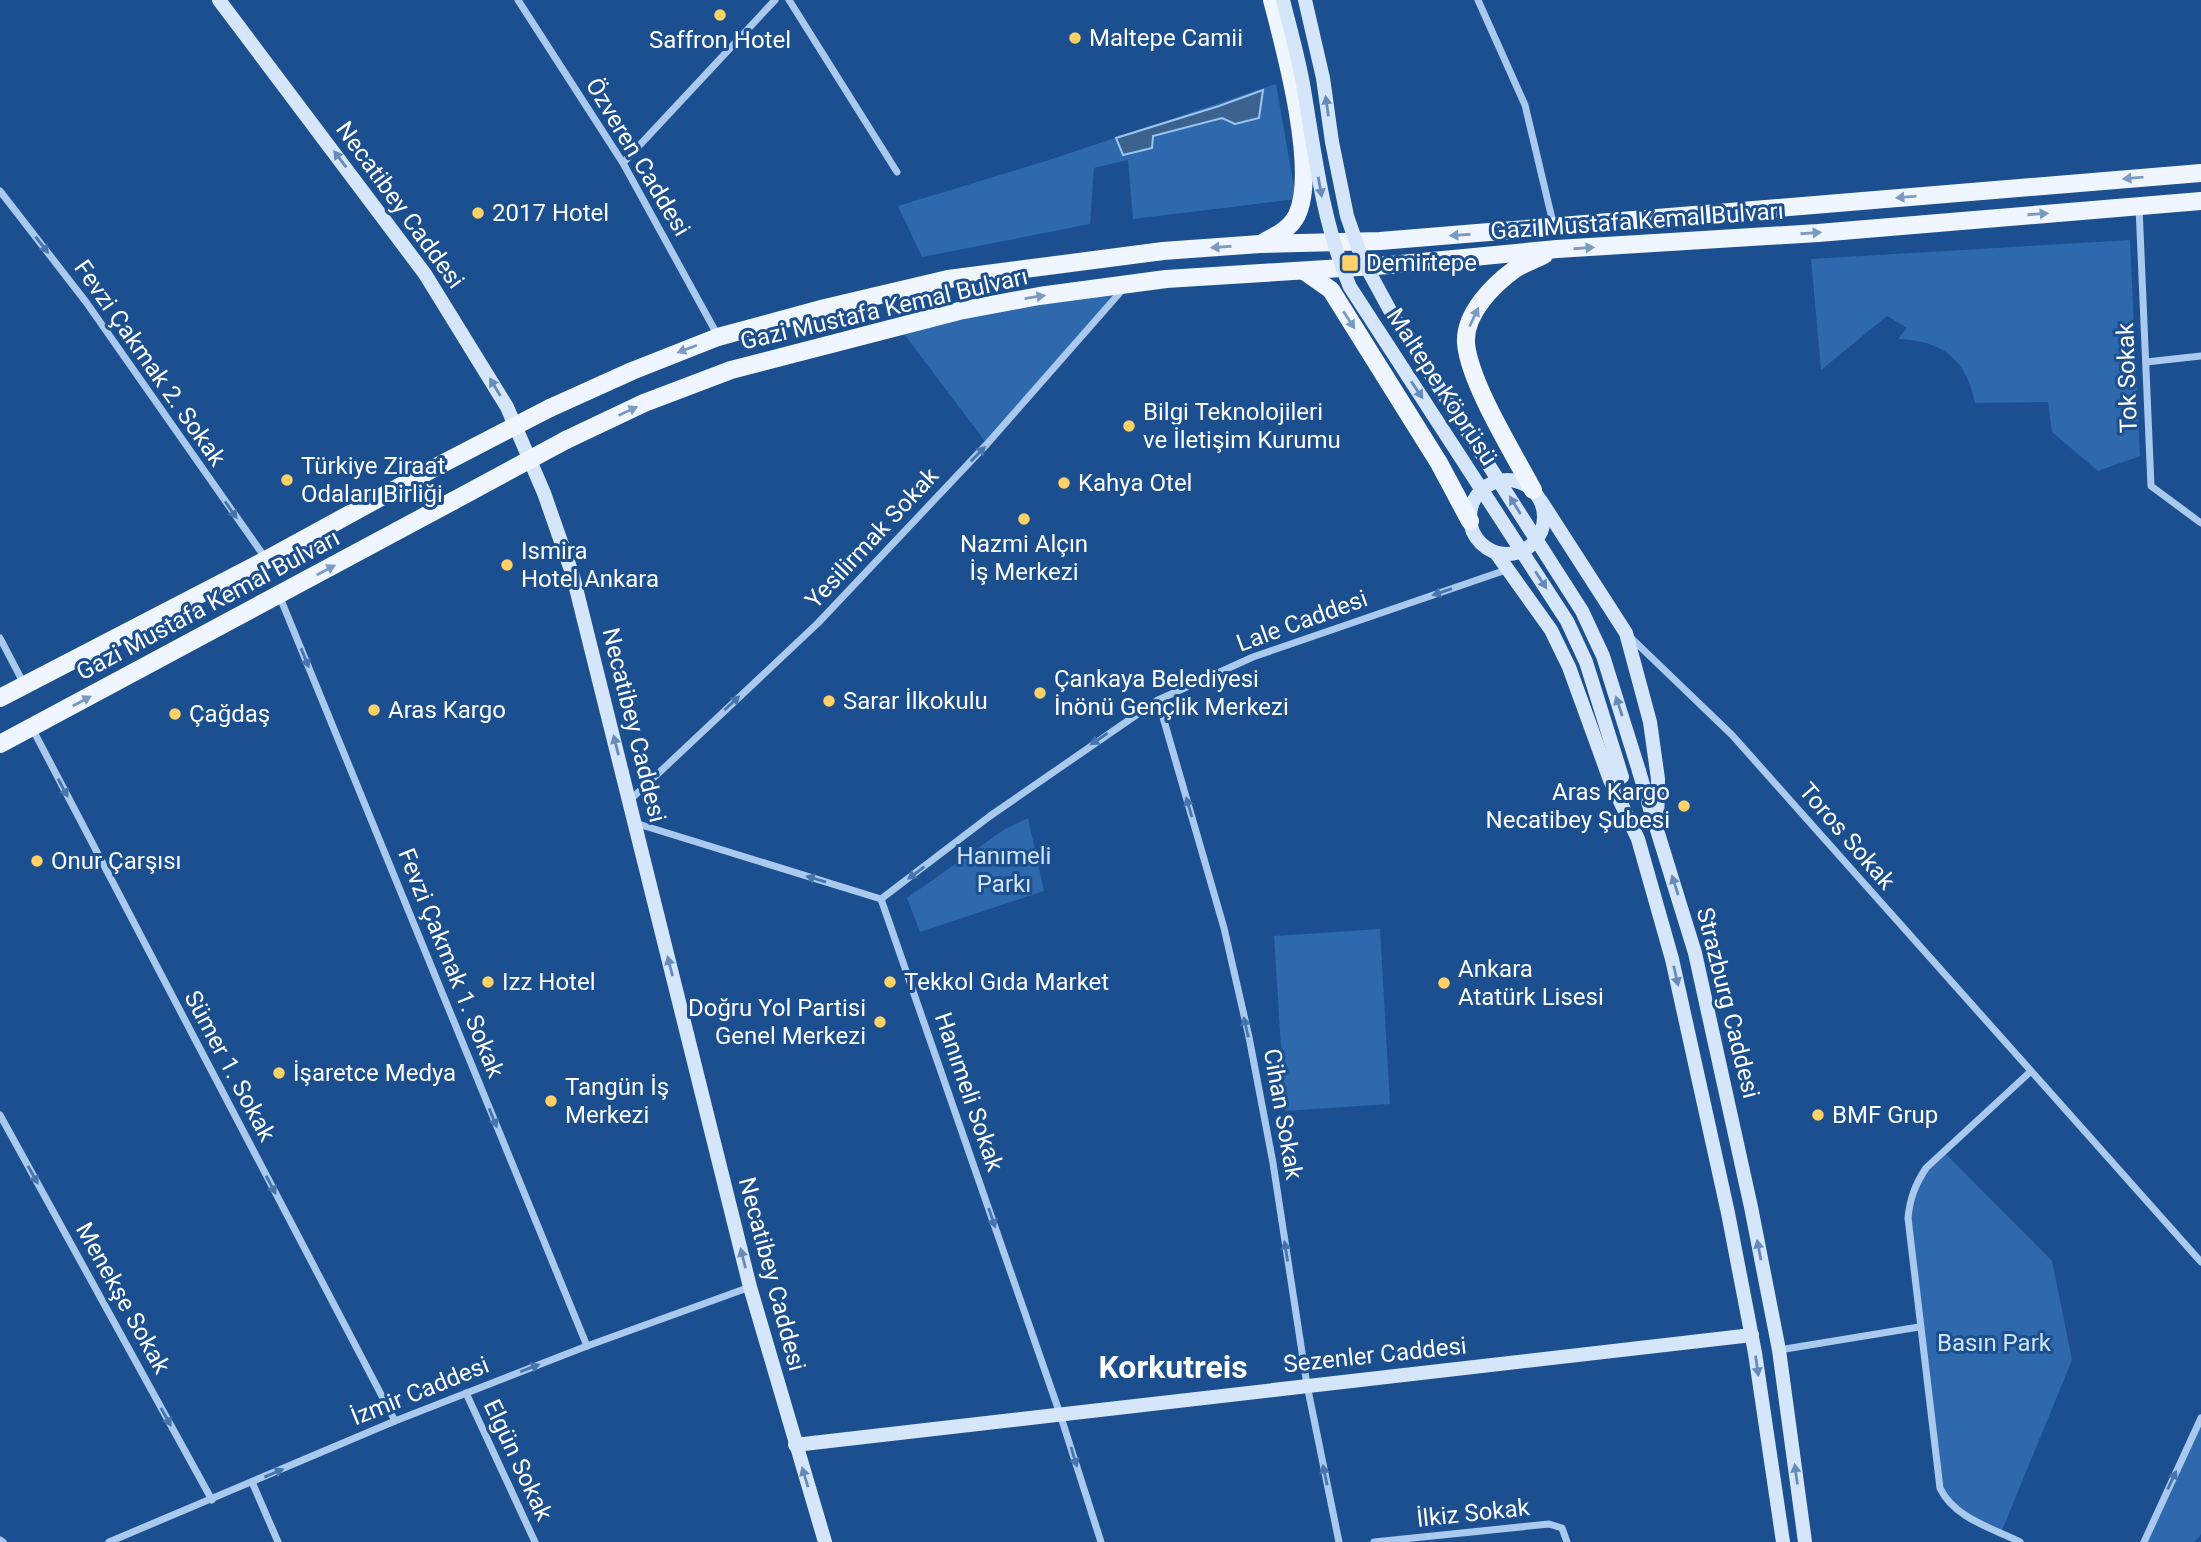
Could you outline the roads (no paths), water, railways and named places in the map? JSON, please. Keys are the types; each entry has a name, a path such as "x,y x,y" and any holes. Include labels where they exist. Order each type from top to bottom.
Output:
{"main road":[{"name":"Necatibey Caddesi","path":"219,0 425,274 507,407 544,493 562,541 630,801 750,1287 825,1542"},
{"path":"1260,244 1284,232 1296,216 1304,190 1303,158 1291,73 1272,0"},
{"name":"Maltepe Köprüsü","path":"1283,0 1302,80 1326,220 1342,269 1375,328 1567,621 1586,662 1622,777 1638,839"},
{"name":"Maltepe Köprüsü","path":"1305,0 1323,78 1347,216 1362,259 1392,314 1582,611 1602,656 1657,830"},
{"name":"Gazi Mustafa Kemal Bulvarı","path":"0,698 550,408 632,371 718,337 825,308 948,279 1163,251 1260,244 1380,241 2201,173"},
{"name":"Gazi Mustafa Kemal Bulvarı","path":"0,744 566,440 644,403 731,370 959,311 1039,296 1166,279 1304,271 1557,249 1818,233 2201,201"},
{"path":"1304,271 1331,290 1439,463 1478,541 1496,553 1508,554 1520,552 1538,537 1543,526 1544,513 1480,389 1465,341 1472,317 1486,296 1516,268 1557,249"},
{"path":"1470,521 1474,498 1491,483 1513,480 1537,496"},
{"name":"Strazburg Caddesi","path":"1537,496 1626,633 1650,722 1658,779 1657,830 1695,953 1748,1193 1779,1350 1805,1542"},
{"name":"Strazburg Caddesi","path":"1496,553 1551,629 1560,647 1610,780 1638,839 1672,959 1752,1335 1783,1542"},
{"name":"Sezenler Caddesi","path":"796,1445 1752,1335"}],"street":[{"name":"Özveren Caddesi","path":"518,0 623,163 718,337"},
{"path":"623,163 775,0"},
{"path":"789,0 897,172"},
{"path":"1478,0 1525,105 1555,227"},
{"name":"Fevzi Çakmak 2. Sokak","path":"0,191 86,302 266,559"},
{"name":"Tok Sokak","path":"2139,206 2151,486 2201,523"},
{"name":"Yesilirmak Sokak","path":"630,801 818,623 986,444 1126,285"},
{"path":"2146,362 2201,356"},
{"name":"Lale Caddesi","path":"881,900 990,816 1158,700 1253,657 1506,570"},
{"name":"Fevzi Çakmak 1. Sokak","path":"279,595 587,1346"},
{"name":"Toros Sokak","path":"1626,633 1732,735 2201,1262"},
{"path":"0,638 24,685"},
{"name":"Cihan Sokak","path":"1158,700 1224,928 1249,1037 1273,1163 1307,1385 1339,1542"},
{"name":"Sümer 1. Sokak","path":"32,728 396,1421"},
{"path":"635,823 881,900"},
{"name":"Hanımeli Sokak","path":"881,900 1060,1414 1101,1542"},
{"path":"2020,1542 1959,1512 1945,1498 1938,1475 1908,1218 1915,1184 1926,1168 2030,1072"},
{"name":"Menekşe Sokak","path":"0,1115 212,1500"},
{"name":"İzmir Caddesi","path":"109,1542 466,1393 750,1287"},
{"path":"1779,1350 1919,1327"},
{"name":"Elgün Sokak","path":"466,1393 535,1542"},
{"path":"2144,1542 2201,1418"},
{"path":"252,1482 278,1542"},
{"name":"İlkiz Sokak","path":"1374,1542 1549,1524 1562,1528 1567,1542"}],"place":[{"name":"Saffron Hotel","path":"720,15"},
{"name":"Maltepe Camii","path":"1075,38"},
{"name":"2017 Hotel","path":"478,213"},
{"name":"Demirtepe","path":"1350,263"},
{"name":"Bilgi Teknolojileri ve İletişim Kurumu","path":"1129,426"},
{"name":"Türkiye Ziraat Odaları Birliği","path":"287,480"},
{"name":"Kahya Otel","path":"1064,483"},
{"name":"Nazmi Alçın İş Merkezi","path":"1024,519"},
{"name":"Ismira Hotel Ankara","path":"507,565"},
{"name":"Çankaya Belediyesi İnönü Gençlik Merkezi","path":"1040,693"},
{"name":"Sarar İlkokulu","path":"829,701"},
{"name":"Aras Kargo","path":"374,710"},
{"name":"Çağdaş","path":"175,714"},
{"name":"Aras Kargo Necatibey Şubesi","path":"1684,806"},
{"name":"Onur Çarşısı","path":"37,861"},
{"name":"Izz Hotel","path":"488,982"},
{"name":"Tekkol Gıda Market","path":"890,982"},
{"name":"Ankara Atatürk Lisesi","path":"1444,983"},
{"name":"Doğru Yol Partisi Genel Merkezi","path":"880,1022"},
{"name":"İşaretce Medya","path":"279,1073"},
{"name":"Tangün İş Merkezi","path":"551,1101"},
{"name":"BMF Grup","path":"1818,1115"}],"district":[{"name":"Korkutreis","path":"1173,1367"}],"park label":[{"name":"Hanımeli Parkı","path":"1004,870"},
{"name":"Basın Park","path":"1994,1343"}]}
